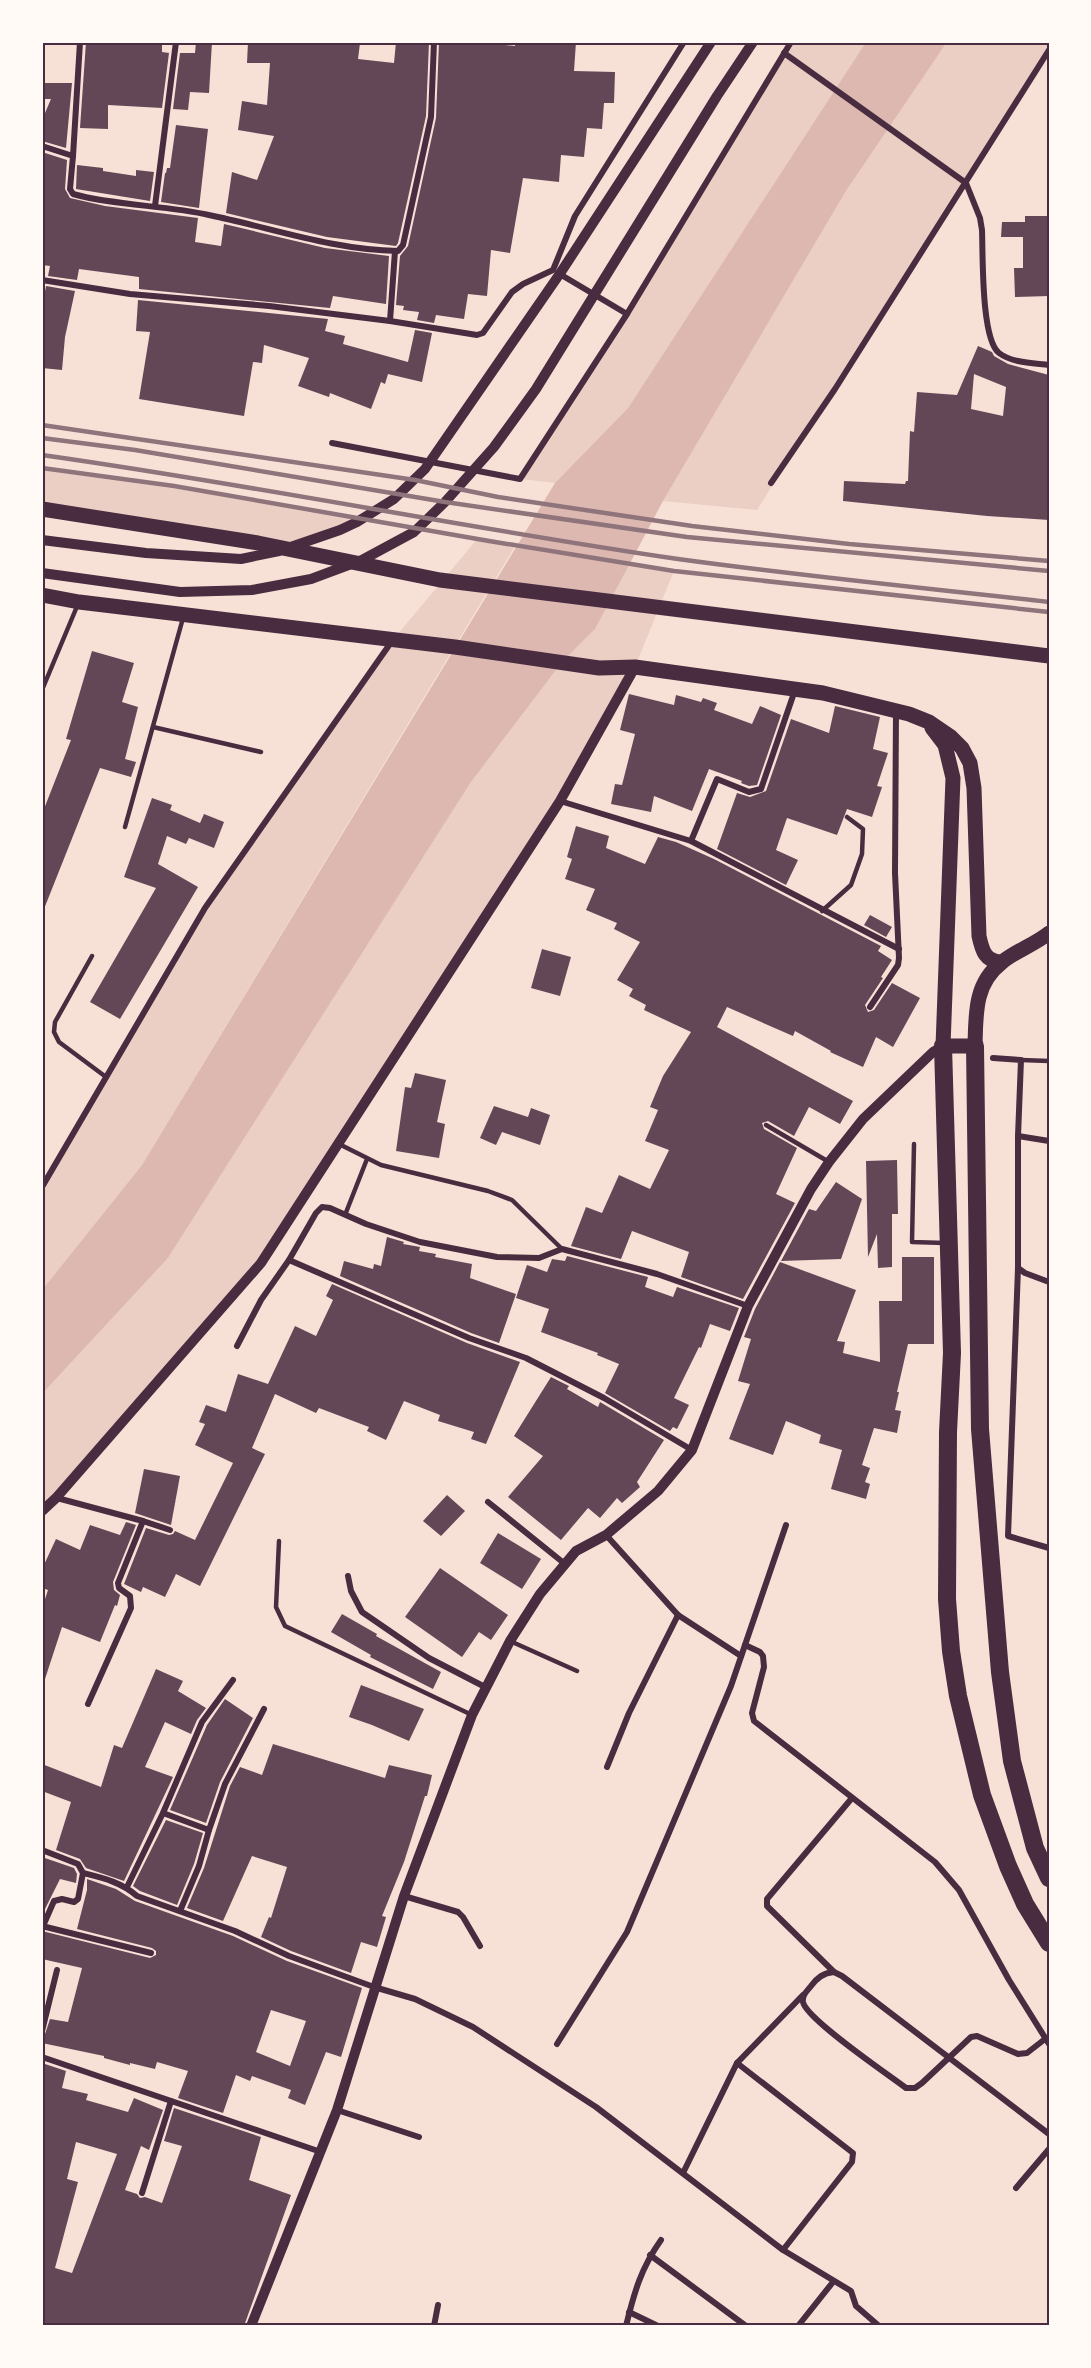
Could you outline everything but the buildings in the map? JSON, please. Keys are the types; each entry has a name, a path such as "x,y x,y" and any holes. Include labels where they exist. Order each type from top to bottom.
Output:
{"highway":[{"path":"943,1046 952,1353 948,1432 947,1587 951,1650 958,1696 982,1795 1008,1866 1025,1904 1049,1943"},
{"path":"975,1046 980,1429 1000,1672 1012,1761 1035,1848 1049,1878"}],"main road":[{"path":"42,509 258,543 440,580 1049,656"},
{"path":"42,595 79,602 455,647 598,668 635,667 795,689 843,697 902,712 929,722 951,737 962,748 970,763 974,788 979,936 987,958 991,961 1002,962"},
{"path":"902,712 926,724 941,739 949,757 953,778 943,1046 975,1046 976,1010 986,979 1002,962 1049,933"}],"street":[{"path":"80,42 70,189 73,194 209,214 270,231 366,250 395,251 401,250 403,245 431,117 434,42"},
{"path":"155,206 176,42"},
{"path":"42,280 130,294 269,306 390,321 477,335 487,329 512,292 523,284 553,270 575,216 684,42"},
{"path":"42,540 146,553 241,560 279,551 340,530 394,499 425,469 561,272 711,42"},
{"path":"42,573 180,592 252,590 311,579 352,564 414,532 445,502 494,447 536,389 717,96 753,42"},
{"path":"332,442 520,479 627,314 791,42"},
{"path":"771,483 835,389 1049,50"},
{"path":"784,53 966,183 980,218 982,230 988,335 998,353 1009,358 1049,365"},
{"path":"42,146 73,156"},
{"path":"390,321 395,251"},
{"path":"553,270 627,314"},
{"path":"42,1187 205,908 399,641"},
{"path":"42,1511 56,1498 261,1263 560,801 635,667"},
{"path":"691,841 717,779 750,792 761,789 795,689"},
{"path":"870,1007 897,965 899,950 895,873 902,712"},
{"path":"560,801 691,841 899,950"},
{"path":"251,2326 322,2152 404,1896 472,1715 485,1687 510,1641 540,1594 576,1551 606,1535 658,1491 692,1450 748,1306 811,1189 829,1161 863,1119 933,1052 943,1046"},
{"path":"993,1058 1021,1060 1018,1136 1018,1268 1008,1536 1049,1548"},
{"path":"1018,1136 1049,1141"},
{"path":"237,1346 261,1300 290,1260 316,1213 322,1208 330,1208 420,1242 497,1257 538,1258 562,1249 657,1274 748,1306"},
{"path":"290,1260 470,1338 526,1358 604,1398 692,1450"},
{"path":"1018,1268 1049,1282"},
{"path":"56,1498 170,1530"},
{"path":"488,1502 565,1564"},
{"path":"88,1704 131,1608 130,1596 119,1588 118,1583 143,1521"},
{"path":"557,2044 627,1932 731,1686 786,1525"},
{"path":"606,1535 678,1615 741,1656"},
{"path":"348,1576 351,1591 362,1612 429,1658 485,1687"},
{"path":"607,1767 629,1713 678,1615"},
{"path":"745,1645 760,1652 764,1661 752,1713 754,1721 935,1862 959,1890 1047,2042 1027,2053 1018,2054 977,2036 971,2037 922,2083 915,2088 906,2088 846,2044 807,2010 803,2002 804,1994"},
{"path":"127,1887 163,1813 202,1722 233,1680"},
{"path":"180,1911 200,1866 209,1830 225,1784 264,1708"},
{"path":"852,1798 766,1902 767,1906 834,1972 1049,2134"},
{"path":"163,1813 209,1830"},
{"path":"42,1850 78,1864 83,1873 78,1899 74,1902 62,1899 54,1901 43,1926 151,1953"},
{"path":"83,1873 106,1878 127,1887 136,1896 235,1931 289,1956 415,2000 473,2027 596,2107 783,2250 851,2291 856,2306 879,2326"},
{"path":"404,1896 458,1912 480,1946"},
{"path":"42,2031 57,1970"},
{"path":"683,2173 737,2063 817,1978 834,1972"},
{"path":"42,2057 322,2152"},
{"path":"737,2063 853,2153 852,2162 783,2250"},
{"path":"142,2193 171,2101"},
{"path":"337,2110 419,2137"},
{"path":"1017,2188 1049,2149"},
{"path":"626,2326 638,2278 650,2255 662,2240"},
{"path":"650,2255 746,2326"},
{"path":"798,2326 833,2282"},
{"path":"434,2326 438,2305"},
{"path":"629,2312 658,2326"}],"lane":[{"path":"42,690 79,602"},
{"path":"126,827 184,615"},
{"path":"153,727 261,752"},
{"path":"822,911 851,885 862,854 863,829 847,817"},
{"path":"92,956 55,1022 54,1032 59,1042 106,1077"},
{"path":"1021,1060 1049,1061"},
{"path":"766,1125 829,1161"},
{"path":"339,1144 381,1165 488,1191 512,1200 562,1249"},
{"path":"914,1144 912,1242 947,1243"},
{"path":"345,1215 367,1159"},
{"path":"279,1541 276,1607 285,1626 472,1715"},
{"path":"510,1641 577,1671"}],"shaded area":[{"path":"791,42 866,42 628,408 555,483 520,479 543,445"},
{"path":"866,42 947,42 846,191 663,501 595,629 562,662 471,782 168,1258 42,1394 42,1290 142,1165 555,483 628,408"},
{"path":"947,42 1049,42 1049,50 757,510 663,501 846,191"},
{"path":"42,468 364,518 286,549 42,509"},
{"path":"479,537 517,543 142,1165 42,1290 42,1187 205,908 392,641"},
{"path":"629,563 674,571 635,667 560,801 262,1261 42,1511 42,1394 168,1258 471,782 562,662 595,629"}],"railway":[{"path":"42,425 415,480 498,497 692,526 849,544 1049,561"},
{"path":"42,438 135,450 445,502 687,537 1049,571"},
{"path":"42,455 678,559 1049,602"},
{"path":"42,468 174,486 674,571 1049,612"}]}
